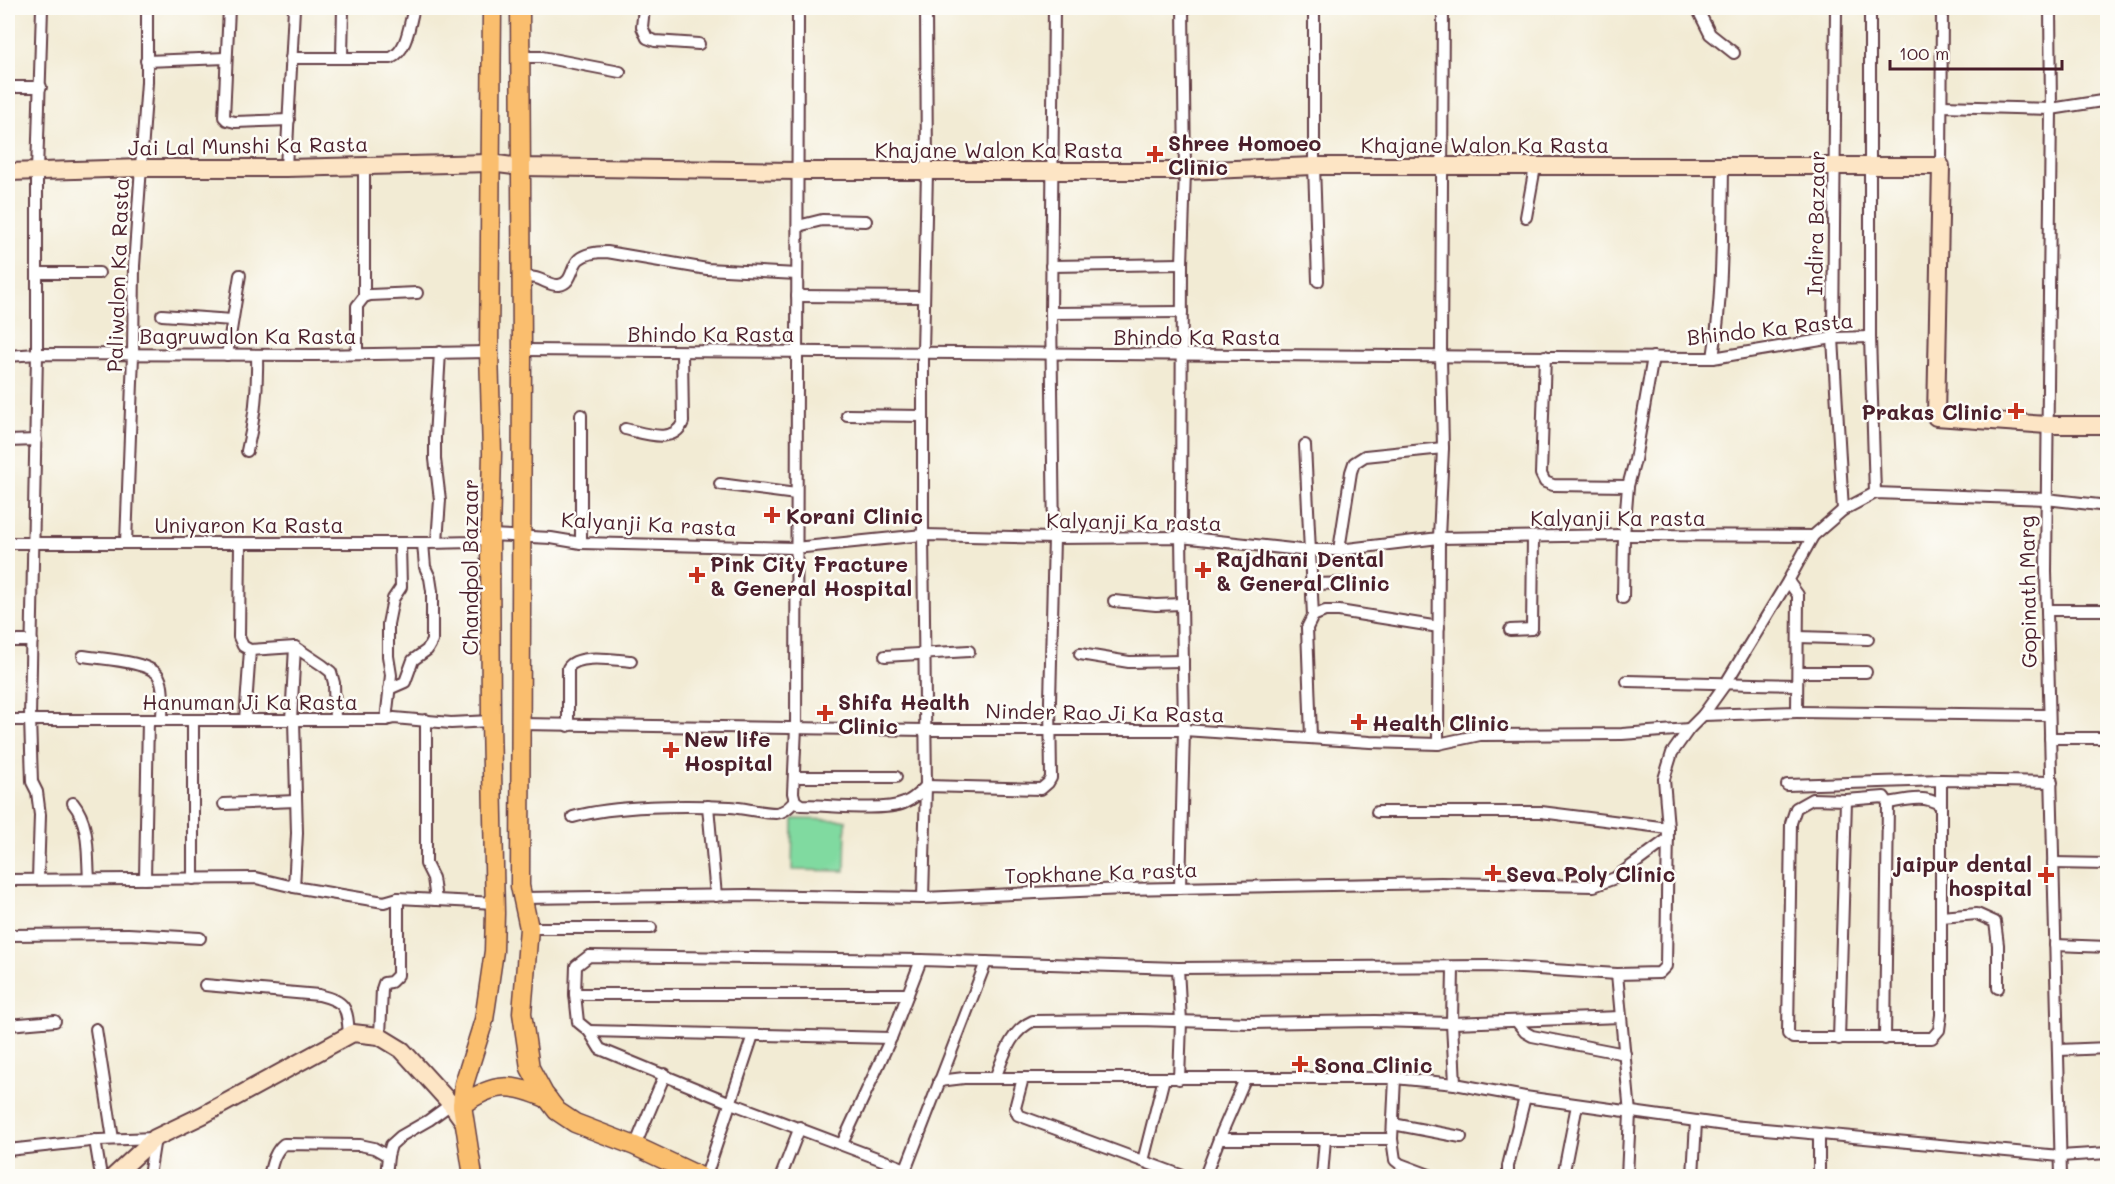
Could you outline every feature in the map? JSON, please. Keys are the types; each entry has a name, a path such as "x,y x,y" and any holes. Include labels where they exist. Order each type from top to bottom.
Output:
{"main road":[{"name":"Chandpol Bazaar","path":"473,1176 459,1110 464,1084 484,1020 494,951 495,903 491,721 492,453 489,352 492,8"},
{"path":"520,8 522,277 520,724 522,898 529,928 522,1012 530,1068 557,1111 575,1123 636,1146 699,1176"},
{"path":"459,1110 480,1093 503,1086 531,1092 548,1099"}],"street":[{"path":"39,879 40,815 37,792 32,782 30,718 38,354 37,172 42,8"},
{"name":"Paliwalon Ka Rasta","path":"126,543 134,266 147,82 147,8"},
{"path":"229,8 224,117 235,122 289,120"},
{"path":"286,168 294,8"},
{"path":"342,57 343,8"},
{"path":"291,58 391,58 398,55 403,48 414,8"},
{"path":"644,8 642,27 647,38 655,41 699,44"},
{"path":"573,817 622,810 708,806 777,813 786,810 795,801 798,8"},
{"path":"923,898 926,786 922,534 927,171 926,8"},
{"path":"795,801 801,804 822,805 902,804 916,796 926,786 1041,789 1051,778 1054,538 1051,266 1054,8"},
{"path":"1180,888 1184,730 1181,537 1181,355 1185,171 1183,8"},
{"path":"1314,8 1314,166 1318,281"},
{"path":"1438,744 1439,538 1443,448 1441,356 1443,8"},
{"path":"1698,8 1710,34 1734,53"},
{"name":"Indira Bazaar","path":"1836,8 1833,338 1843,510"},
{"path":"1870,8 1870,337 1875,493"},
{"path":"1942,8 1936,417 2047,425 2108,425"},
{"name":"Gopinath Marg","path":"2050,8 2046,610 2061,1176"},
{"path":"520,57 542,57 620,72"},
{"path":"146,61 226,58"},
{"path":"8,87 41,87"},
{"path":"1942,106 2051,109 2108,100"},
{"name":"Jai Lal Munshi Ka Rasta","path":"8,172 490,164"},
{"name":"Khajane Walon Ka Rasta","path":"490,164 521,167 798,171 1185,171 1314,166 1941,166"},
{"path":"364,166 364,297"},
{"path":"1526,217 1535,167"},
{"path":"1713,358 1717,332 1722,243 1723,167"},
{"path":"798,226 822,220 866,221"},
{"path":"522,277 537,278 552,285 559,285 570,279 575,264 580,258 597,252 698,268 797,274"},
{"path":"1051,266 1182,264"},
{"path":"38,273 99,273"},
{"path":"227,355 240,275"},
{"path":"357,354 357,306 364,297 417,293"},
{"path":"797,296 924,297"},
{"path":"1051,313 1182,312"},
{"path":"162,315 232,320"},
{"name":"Bhindo Ka Rasta","path":"522,350 1713,358 1833,338 1870,337"},
{"path":"437,542 440,500 435,438 440,352"},
{"name":"Bagruwalon Ka Rasta","path":"8,356 489,352"},
{"path":"625,429 663,436 675,434 680,430 682,352"},
{"path":"246,451 255,420 257,355"},
{"path":"1545,356 1541,474 1545,482 1553,485 1628,486"},
{"path":"1623,598 1624,535 1628,486 1637,451 1653,357"},
{"path":"581,415 581,543"},
{"path":"846,415 923,416"},
{"path":"8,441 36,440"},
{"path":"1305,445 1313,616 1307,628 1311,737"},
{"path":"1339,550 1354,463 1365,456 1443,448"},
{"path":"720,484 796,494"},
{"path":"986,962 905,1173 842,1144 731,1103 600,1048 589,1031 578,1022 575,994 576,966 590,956 921,960 986,962 1178,968 1488,966 1617,974 1659,973 1666,966 1668,834 1664,780 1672,753 1726,682 1813,536 1843,510 1875,493 2046,499 2108,506"},
{"name":"Kalyanji Ka rasta","path":"490,535 551,538 581,543 795,548 922,534 1054,538 1181,537 1310,550 1339,550 1439,538 1624,535 1813,536"},
{"name":"Uniyaron Ka Rasta","path":"8,543 400,544 473,542 490,535"},
{"path":"1510,630 1532,629 1533,537"},
{"path":"240,543 239,637 243,646 250,650 296,647 331,672 334,683 335,720"},
{"path":"389,689 405,682 413,660 427,650 432,642 432,591 425,567 423,543"},
{"path":"386,720 391,675 388,656 388,624 393,599 401,587 400,544"},
{"path":"1788,581 1798,595 1797,712"},
{"path":"1312,584 1354,583"},
{"path":"1114,601 1156,605 1182,604"},
{"path":"2046,610 2108,610"},
{"path":"1313,616 1325,611 1339,611 1439,627"},
{"path":"1798,637 1868,639"},
{"path":"8,641 32,641"},
{"path":"294,887 296,801 292,720 296,647"},
{"path":"245,720 250,650"},
{"path":"885,656 969,651"},
{"path":"1080,654 1129,662 1183,661"},
{"path":"84,657 145,665 156,670 161,679 162,720"},
{"path":"568,726 568,668 571,664 577,660 586,659 631,661"},
{"path":"1797,672 1866,672"},
{"path":"1627,681 1797,685"},
{"path":"1703,715 1797,712 2049,715"},
{"name":"Hanuman Ji Ka Rasta","path":"8,720 30,718 70,721 386,720 394,718 451,723 491,721"},
{"path":"145,879 148,720"},
{"path":"193,720 193,879"},
{"path":"426,720 426,864 433,878 436,900"},
{"name":"Ninder Rao Ji Ka Rasta","path":"520,724 926,730 1184,730 1438,744 1480,735 1622,734 1689,729"},
{"path":"2050,738 2108,738"},
{"path":"794,777 896,777"},
{"path":"1787,784 1941,780 2052,782"},
{"path":"1885,1039 1888,803 1884,797 1846,801 1812,799 1796,808 1791,823 1788,1034 1793,1038 1885,1039 1932,1038 1939,1030 1941,1015 1941,780"},
{"path":"1888,803 1919,798 1934,800 1940,805"},
{"path":"224,804 296,801"},
{"path":"1839,1039 1846,801"},
{"path":"73,803 81,812 86,826 89,879"},
{"path":"708,806 716,896"},
{"path":"1377,812 1541,812 1668,834"},
{"name":"Topkhane Ka rasta","path":"522,898 716,896 923,898 1180,888 1442,883 1594,886 1615,878 1668,834"},
{"path":"2053,862 2108,864"},
{"path":"8,880 256,878 294,887 384,902 398,898 495,903"},
{"path":"380,1036 382,989 384,983 391,982 398,975 398,898"},
{"path":"1941,917 1977,914 1995,922 1998,945 1998,988"},
{"path":"529,928 651,928"},
{"path":"8,935 128,934 200,938"},
{"path":"2055,945 2108,947"},
{"path":"842,1144 891,1038 921,960"},
{"path":"1178,968 1181,1022 1179,1079"},
{"path":"1453,968 1452,1023 1455,1084"},
{"path":"1617,974 1630,1113 1627,1176"},
{"path":"205,986 319,995 336,999 344,1005 347,1013 349,1035"},
{"path":"575,994 908,994"},
{"path":"995,1078 1014,1034 1022,1025 1033,1020 1452,1023 1621,1017"},
{"path":"8,1025 55,1021"},
{"path":"1517,1022 1532,1036 1625,1054"},
{"path":"96,1029 112,1139"},
{"path":"589,1031 891,1038"},
{"path":"114,1176 155,1138 203,1115 353,1033 380,1036 402,1050 459,1110 429,1120 400,1136 391,1145 386,1176"},
{"path":"706,1176 753,1035"},
{"path":"2059,1050 2108,1048"},
{"path":"636,1146 665,1074"},
{"path":"939,1081 964,1078 1395,1078 1455,1084 1525,1097 1696,1122 1819,1135 2060,1156 2108,1153"},
{"path":"1023,1078 1015,1108 1018,1115 1183,1176"},
{"path":"1143,1161 1164,1078"},
{"path":"1395,1078 1392,1139 1395,1160 1432,1176"},
{"path":"1205,1176 1245,1079"},
{"path":"1508,1176 1508,1166 1525,1097"},
{"path":"1563,1176 1577,1105"},
{"path":"1693,1176 1696,1122"},
{"path":"1393,1124 1461,1137"},
{"path":"781,1176 800,1127"},
{"path":"1819,1135 1819,1176"},
{"path":"8,1150 95,1140 155,1138"},
{"path":"149,1176 155,1138"},
{"path":"1219,1139 1392,1139"},
{"path":"1322,1176 1325,1139"},
{"path":"95,1140 101,1176"},
{"path":"269,1176 278,1148 284,1144 360,1145 374,1148 388,1156"}],"green space":[{"path":"793,819 846,820 845,871 792,870"}],"place":[{"name":"Shree Homoeo Clinic","path":"1155,154"},
{"name":"Prakas Clinic","path":"2016,411"},
{"name":"Korani Clinic","path":"772,515"},
{"name":"Rajdhani Dental & General Clinic","path":"1203,570"},
{"name":"Pink City Fracture & General Hospital","path":"697,575"},
{"name":"Shifa Health Clinic","path":"825,713"},
{"name":"Health Clinic","path":"1359,722"},
{"name":"New life Hospital","path":"671,750"},
{"name":"Seva Poly Clinic","path":"1493,873"},
{"name":"jaipur dental hospital","path":"2046,875"},
{"name":"Sona Clinic","path":"1300,1064"}]}
